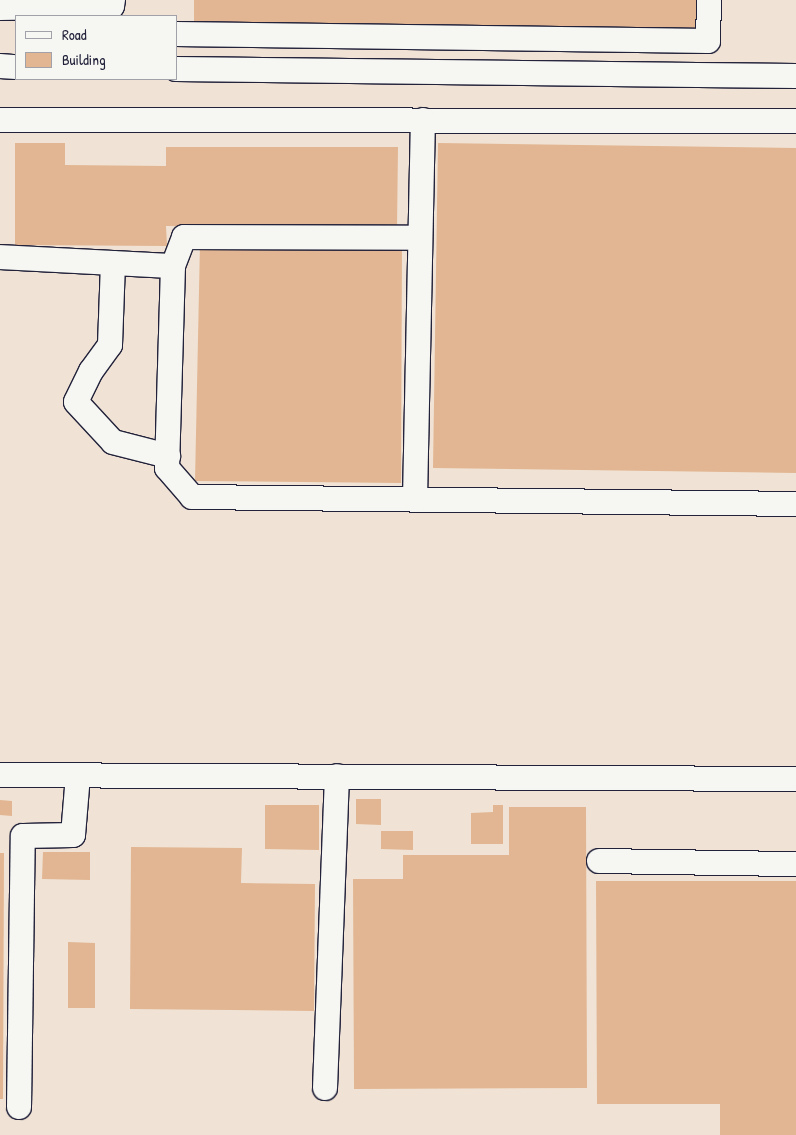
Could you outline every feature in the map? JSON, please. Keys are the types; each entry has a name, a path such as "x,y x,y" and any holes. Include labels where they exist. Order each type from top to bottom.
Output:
{"street":[{"path":"178,34 708,40 709,0"},
{"path":"0,8 114,8"},
{"path":"0,66 15,66"},
{"path":"178,68 796,76"},
{"path":"0,120 796,121"},
{"path":"415,499 423,120"},
{"path":"420,238 184,237 173,266 167,468 192,497 796,504"},
{"path":"0,257 173,266"},
{"path":"112,263 110,345 91,371 76,402 113,442 168,456"},
{"path":"0,775 796,779"},
{"path":"20,1107 22,836 74,835 78,776"},
{"path":"325,1088 337,776"},
{"path":"599,861 796,864"}],"shaded area":[{"path":"0,0 796,0 796,1135 0,1135"}],"building":[{"path":"194,0 698,0 698,32 194,28"},
{"path":"15,143 65,143 65,165 166,166 166,147 398,147 397,229 166,226 167,246 15,245"},
{"path":"438,143 796,148 796,473 433,468"},
{"path":"402,242 401,483 195,481 200,243"},
{"path":"356,799 381,799 381,825 356,824"},
{"path":"0,800 12,801 12,816 0,815"},
{"path":"265,805 319,805 319,850 265,849"},
{"path":"493,805 503,805 503,844 471,844 471,813 493,812"},
{"path":"509,807 586,807 587,1088 354,1089 353,879 403,879 403,855 509,855"},
{"path":"381,831 413,831 413,850 381,849"},
{"path":"131,847 242,848 241,883 315,884 314,1011 130,1009"},
{"path":"43,852 90,852 90,880 42,879"},
{"path":"0,853 4,853 3,1099 0,1099"},
{"path":"596,881 796,881 796,1135 720,1135 720,1104 597,1104"},
{"path":"68,942 95,943 95,1008 68,1008"}]}
